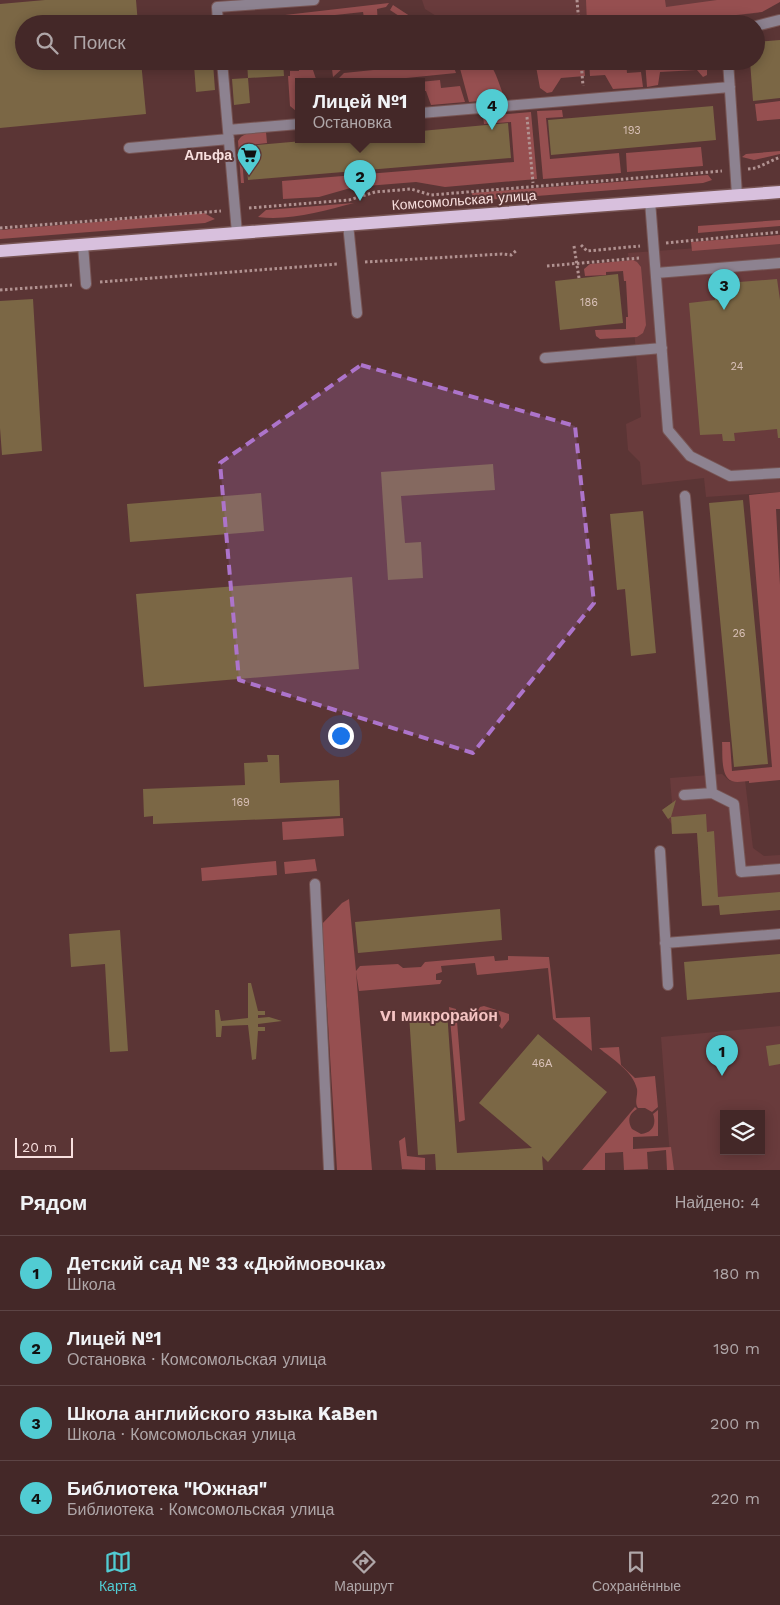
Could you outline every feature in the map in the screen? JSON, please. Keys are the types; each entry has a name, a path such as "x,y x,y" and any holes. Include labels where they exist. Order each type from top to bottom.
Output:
{"main road":[{"name":"Комсомольская улица","path":"0,252 780,192"}],"lane":[{"path":"217,15 217,7 314,0"},
{"path":"765,24 779,20"},
{"path":"223,70 237,233"},
{"path":"729,70 737,195"},
{"path":"425,113 730,87"},
{"path":"129,148 295,125"},
{"path":"650,201 668,430 690,456 730,476 780,473"},
{"path":"348,224 357,313"},
{"path":"83,245 83,284"},
{"path":"656,273 780,263"},
{"path":"545,358 662,348"},
{"path":"684,496 712,793"},
{"path":"684,795 712,793 734,804 740,872 780,869"},
{"path":"660,851 668,985"},
{"path":"315,884 329,1170"},
{"path":"665,943 780,934"}],"path":[{"path":"577,0 578,15"},
{"path":"582,70 584,99"},
{"path":"526,104 533,183"},
{"path":"746,169 756,168 780,157"},
{"path":"0,228 349,200 375,192 410,190 431,195 727,171"},
{"path":"663,243 780,232"},
{"path":"581,245 587,251 645,246"},
{"path":"574,246 579,278"},
{"path":"356,262 511,255 517,250"},
{"path":"547,266 639,258"},
{"path":"99,282 346,263"},
{"path":"0,290 83,284"}],"highlighted area":[{"path":"361,365 575,426 594,603 473,753 239,680 220,463"}],"shaded area":[{"path":"422,0 774,0 758,13 741,15 435,15 425,9"},
{"path":"586,0 665,0 666,7 717,0 780,0 780,2 762,12 737,15 587,15"},
{"path":"389,3 386,7 377,9 377,15 364,15 363,12 335,15 285,15"},
{"path":"393,5 408,15 398,15 390,10"},
{"path":"313,70 316,78 295,78 295,110 290,106 288,76 290,76 290,71"},
{"path":"332,70 341,70 333,77"},
{"path":"373,70 455,70 456,73 407,78 339,78 344,73"},
{"path":"460,70 494,70 503,94 491,100 469,102"},
{"path":"537,70 585,70 585,76 561,78 552,92 547,93 540,88"},
{"path":"590,70 627,70 627,73 641,72 643,87 613,89 605,75 590,76"},
{"path":"646,70 697,70 660,72 658,85 647,87"},
{"path":"697,70 707,70 707,75 703,77"},
{"path":"440,80 441,88 460,86 465,102 431,105 425,91 425,82"},
{"path":"780,101 780,119 757,121 755,104"},
{"path":"562,110 563,117 546,118 550,159 619,153 621,173 543,179 537,111"},
{"path":"531,112 537,179 445,187 416,182 354,187 319,197 283,199 282,181 514,162 511,122 484,124 483,116"},
{"path":"266,132 267,143 241,146 244,183 241,183 238,141 246,134"},
{"path":"701,147 703,166 627,172 626,153"},
{"path":"780,151 780,154 754,160 742,157 746,154"},
{"path":"708,175 712,180 703,183 473,201 472,193"},
{"path":"354,203 282,218 258,217 266,210"},
{"path":"204,213 215,219 205,223 0,239 0,230"},
{"path":"780,220 780,226 698,233 698,226"},
{"path":"780,235 780,244 692,251 691,242"},
{"path":"780,242 780,492 706,497 704,478 642,485 640,462 628,450 626,424 641,417 628,253"},
{"path":"633,260 641,267 646,325 643,333 637,337 600,339 596,336 595,330 626,329 626,317 628,317 626,281 624,281 623,271 606,272 606,275 585,276 584,269 590,264"},
{"path":"780,492 780,509 776,509 780,585 780,780 749,783 749,781 734,782 728,779 724,770 722,742 730,742 732,771 772,767 749,495"},
{"path":"722,774 730,781 745,780 753,848 764,856 780,855 780,910 720,915 719,905 702,906 697,833 672,834 674,828 662,810 672,803 670,778"},
{"path":"343,818 344,836 283,840 282,822"},
{"path":"315,859 317,871 285,874 284,862"},
{"path":"276,861 277,875 202,881 201,868"},
{"path":"349,899 356,971 360,966 398,964 403,968 421,967 425,962 494,956 495,961 508,960 508,956 549,957 556,1018 590,1017 592,1051 553,1019 548,968 477,975 475,963 441,966 442,972 436,974 436,980 442,980 440,984 359,991 356,972 372,1170 337,1170 322,924 342,903"},
{"path":"484,1006 509,1014 509,1020 502,1029 499,1026 501,1017 494,1010 485,1011 480,1020 478,1019 478,1010"},
{"path":"449,1007 456,1009 465,1120 459,1122"},
{"path":"780,1026 780,1170 671,1170 661,1037"},
{"path":"619,1047 621,1065 635,1078 655,1076 658,1107 652,1112 645,1108 638,1108 635,1083 627,1071 599,1048"},
{"path":"635,1107 637,1109 632,1113 629,1120 632,1129 641,1134 653,1128 653,1114 658,1110 658,1136 633,1137 633,1149 671,1147 674,1170 667,1170 666,1150 647,1152 648,1169 624,1170 623,1152 605,1153 605,1170 582,1170"},
{"path":"405,1137 407,1156 425,1158 425,1170 402,1169 399,1141"}],"building":[{"path":"45,0 136,0 137,15 15,15 15,70 142,70 146,114 0,128 0,4"},
{"path":"780,40 780,98 753,101 751,70 765,70 765,41"},
{"path":"194,70 214,70 215,90 196,92"},
{"path":"248,70 284,70 284,76 248,78"},
{"path":"248,78 250,103 234,105 232,79"},
{"path":"713,106 716,140 551,155 548,120"},
{"path":"508,123 511,158 248,180 245,146 295,142 425,143 425,131"},
{"path":"618,274 623,323 560,330 555,281"},
{"path":"777,279 780,300 780,438 778,438 777,429 734,433 735,441 723,441 722,434 700,435 689,303 715,300 714,284"},
{"path":"33,299 42,451 2,455 0,428 0,301"},
{"path":"493,464 495,490 401,496 405,543 421,542 423,578 388,580 381,472"},
{"path":"261,493 264,531 130,542 127,504"},
{"path":"743,500 768,764 734,767 709,503"},
{"path":"643,511 656,653 631,656 625,589 617,590 610,514"},
{"path":"352,577 359,669 144,687 136,594"},
{"path":"267,755 279,755 280,783 339,780 340,816 153,824 153,816 144,817 143,789 245,785 244,763 268,762"},
{"path":"676,800 671,817 668,819 662,810"},
{"path":"706,814 707,832 714,831 718,897 780,892 780,910 720,915 719,905 702,906 697,833 672,834 671,817"},
{"path":"500,909 502,940 358,953 355,922"},
{"path":"120,930 128,1051 110,1052 105,964 71,967 69,934"},
{"path":"780,954 780,992 687,1000 684,962"},
{"path":"248,983 251,983 258,1011 265,1011 265,1015 258,1015 258,1018 269,1017 282,1021 258,1024 258,1027 265,1027 265,1031 258,1031 256,1059 252,1060 248,1025 222,1026 221,1037 216,1037 215,1010 219,1010 221,1021 248,1018"},
{"path":"447,1011 457,1153 532,1148 479,1103 538,1034 607,1092 548,1162 542,1156 543,1170 436,1170 435,1154 418,1155 409,1014"},
{"path":"780,1044 780,1064 769,1066 766,1046"}],"place":[{"name":"Библиотека \"Южная\"","path":"492,130"},
{"name":"Альфа","path":"249,176"},
{"name":"Лицей №1","path":"360,201"},
{"name":"Школа английского языка KaBen","path":"724,310"},
{"name":"Детский сад № 33 «Дюймовочка»","path":"722,1076"}],"district":[{"name":"VI микрорайон","path":"439,1015"}]}
